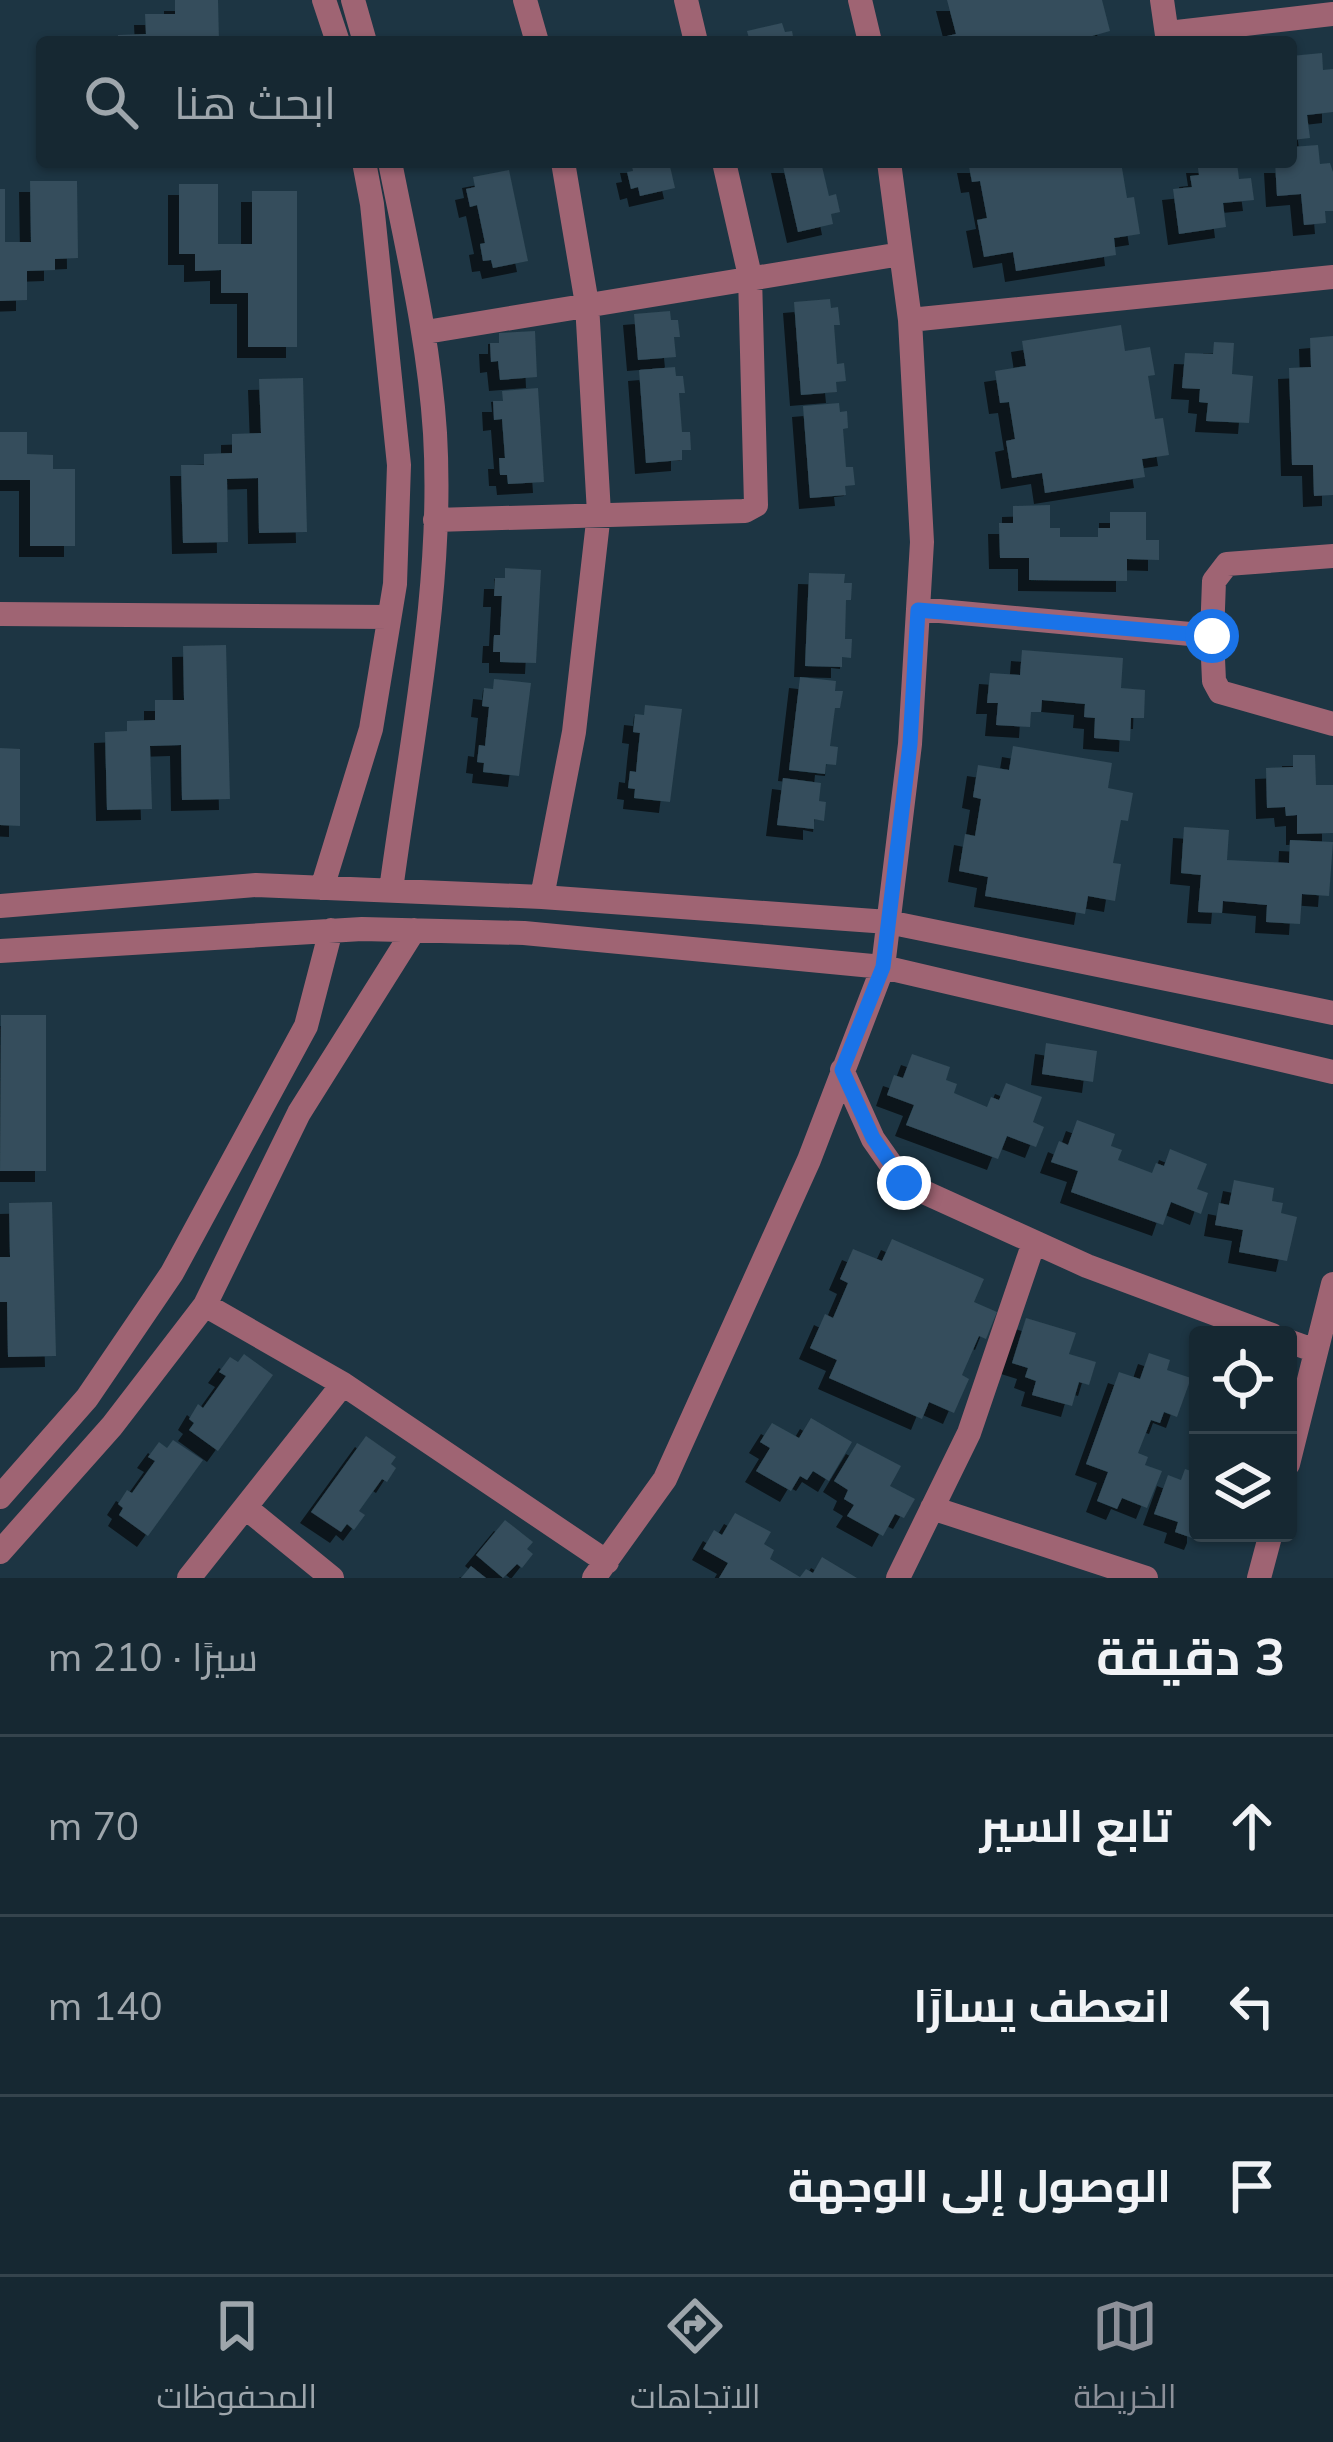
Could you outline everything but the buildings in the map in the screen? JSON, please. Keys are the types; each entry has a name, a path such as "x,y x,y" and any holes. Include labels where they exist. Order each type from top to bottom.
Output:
{"street":[{"path":"324,0 336,36"},
{"path":"353,0 363,36"},
{"path":"525,0 535,36"},
{"path":"686,0 695,36"},
{"path":"860,0 869,36"},
{"path":"1162,0 1168,36"},
{"path":"1184,36 1234,33 1333,14"},
{"path":"322,888 371,729 394,584 399,464 365,168"},
{"path":"391,168 426,332 435,437 435,520 428,623 391,890"},
{"path":"542,897 574,732 599,513 587,304 564,168"},
{"path":"435,520 745,511 756,505 750,276 725,168"},
{"path":"205,1305 343,1384 600,1570 665,1479 809,1160 883,967 910,744 922,542 910,320 890,168"},
{"path":"426,332 901,254"},
{"path":"910,320 1333,277"},
{"path":"1333,556 1227,564 1214,581 1212,636 1214,681 1220,692 1333,724"},
{"path":"918,610 1212,636"},
{"path":"0,614 389,617"},
{"path":"0,906 256,885 542,897 888,922 1333,1013"},
{"path":"0,952 331,930 524,933 883,967 1333,1072"},
{"path":"0,1497 87,1398 172,1273 306,1026 331,930"},
{"path":"0,1552 112,1426 205,1305 298,1113 414,930"},
{"path":"842,1070 873,1138 904,1183 1088,1266 1248,1326"},
{"path":"898,1578 969,1433 1034,1242"},
{"path":"1296,1434 1333,1285"},
{"path":"1297,1345 1316,1352"},
{"path":"189,1578 343,1384"},
{"path":"246,1508 332,1578"},
{"path":"932,1508 1145,1578"},
{"path":"1259,1578 1269,1542"}],"route":[{"path":"904,1183 873,1138 842,1070 883,967 910,744 918,610 1212,636"}]}
